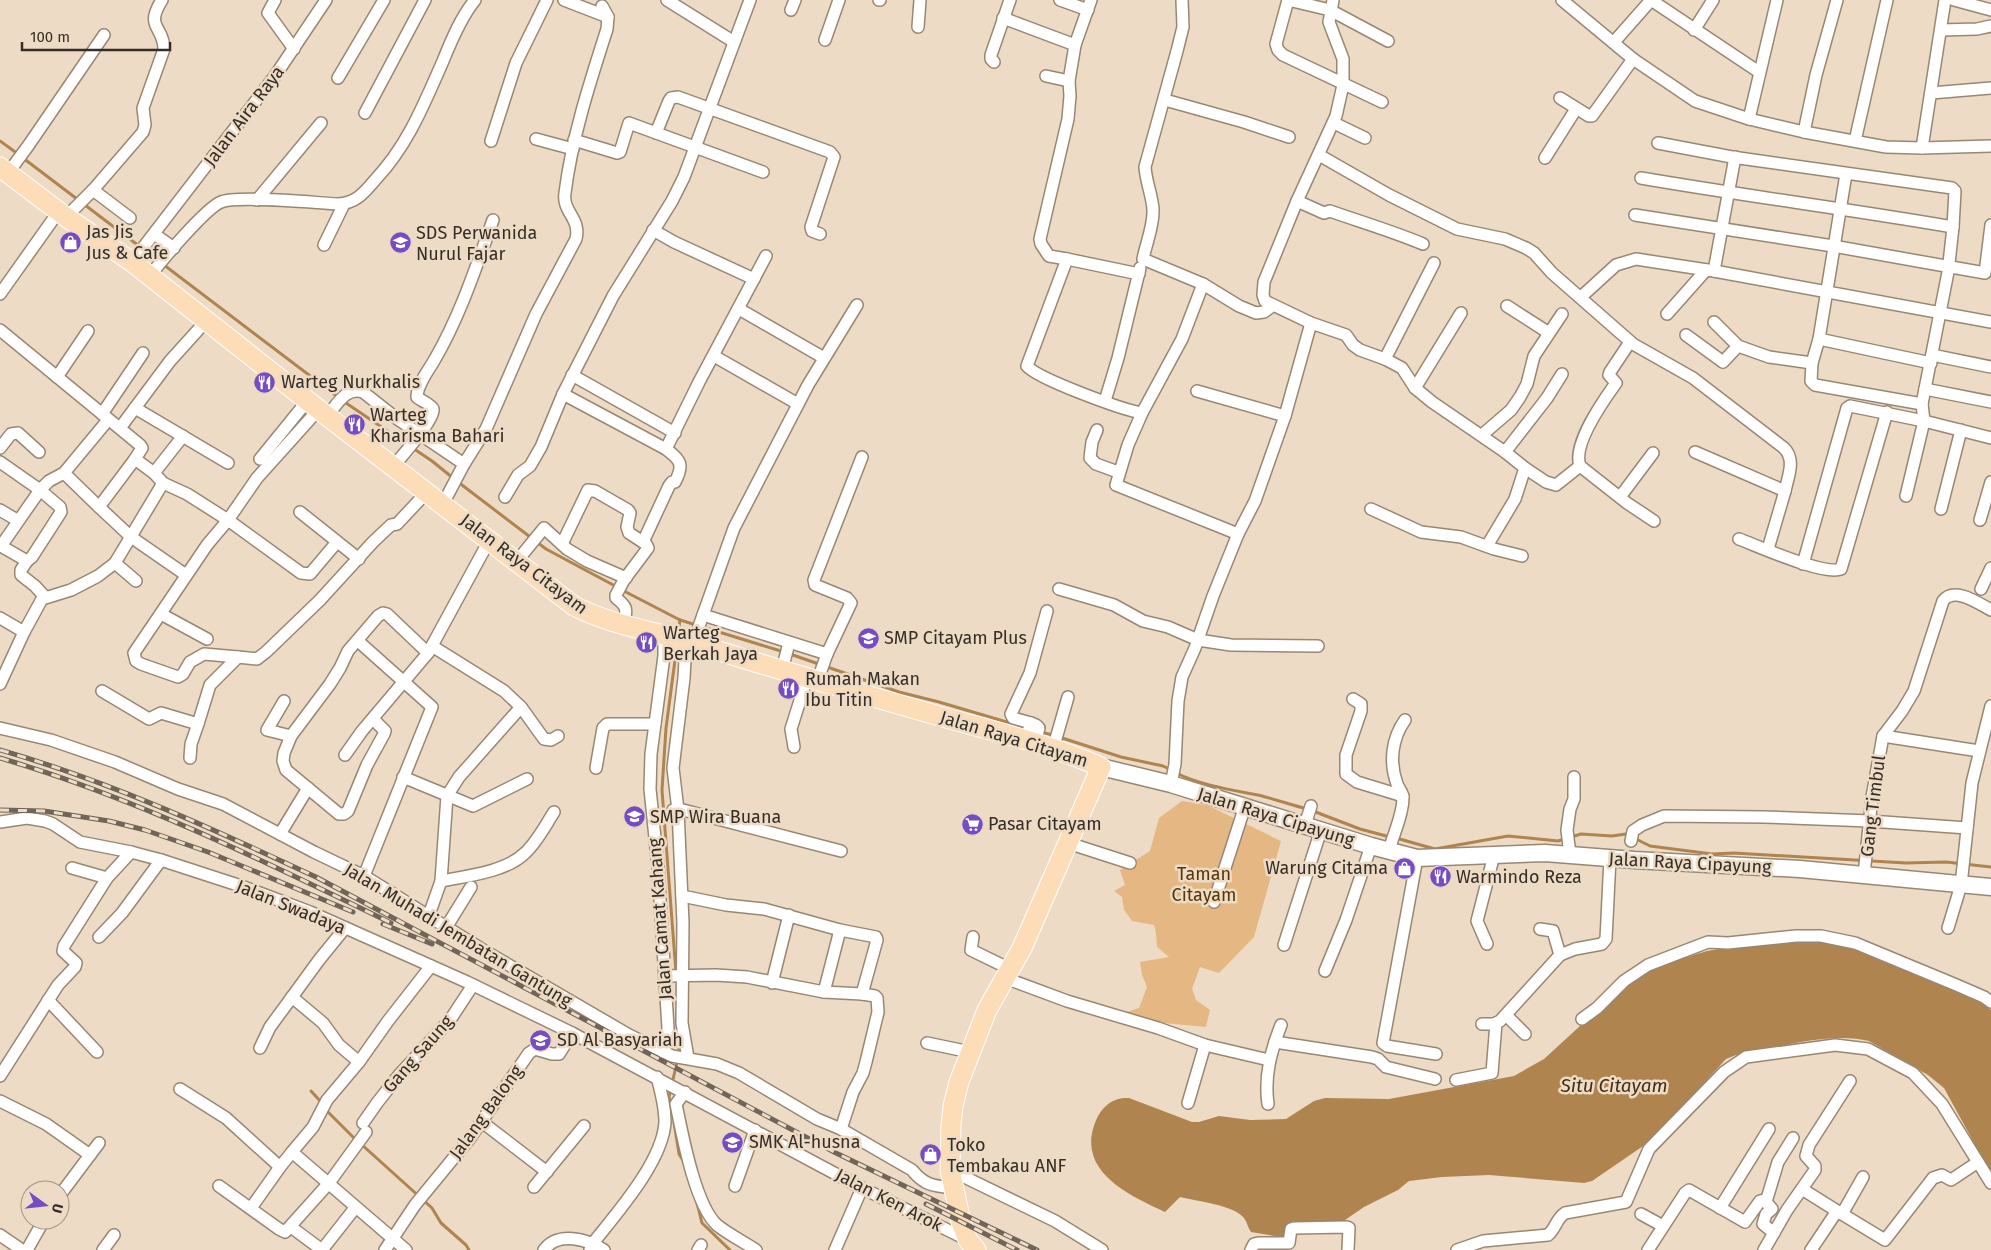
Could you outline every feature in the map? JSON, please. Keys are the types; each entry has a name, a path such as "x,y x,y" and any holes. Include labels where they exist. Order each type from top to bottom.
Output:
{"main road":[{"name":"Jalan Raya Citayam","path":"8,168 134,259 316,411 490,539 522,554 574,606 594,616 624,626 687,633 814,679 1032,733 1055,742 1101,767 1022,948 987,1010 970,1052 953,1106 951,1125 952,1179 961,1222 972,1245"},
{"name":"Jalan Raya Cipayung","path":"1101,767 1173,774 1244,806 1308,814 1322,830 1371,846 1391,841 1417,858 1545,853 1569,848 1610,858 1865,871 1961,885 1991,887"}],"street":[{"path":"0,294 67,212 92,191 140,138 145,125 143,108 164,49 164,42 155,26 154,19 162,0"},
{"path":"275,0 268,13 294,49"},
{"name":"Jalan Aira Raya","path":"134,259 294,49 326,0"},
{"path":"338,78 384,0"},
{"path":"365,113 425,0"},
{"path":"152,274 206,213 217,204 230,199 344,204 358,199 391,163 405,142 419,116 450,44 474,0"},
{"path":"491,141 516,63 547,0"},
{"path":"564,0 608,18"},
{"path":"666,0 734,42"},
{"path":"825,40 839,0"},
{"path":"918,26 920,0"},
{"path":"994,62 991,59 991,55 1010,0"},
{"path":"1060,0 1089,5 1075,45 1069,81 1068,119 1040,239 1041,244 1049,256 1088,262 1139,274"},
{"path":"1105,401 1118,358 1153,218 1153,208 1147,186 1145,167 1165,100 1182,27 1182,0"},
{"path":"1382,102 1343,85 1284,55 1278,50 1276,44 1288,0 1332,5 1388,41"},
{"path":"1562,0 1632,59 1695,101 1749,119 1804,132 1886,147 1991,146"},
{"path":"1614,42 1651,0 1759,72"},
{"path":"1694,30 1713,0"},
{"path":"1749,119 1777,0"},
{"path":"1804,132 1816,75 1837,0"},
{"path":"1855,141 1887,0"},
{"path":"1922,148 1945,0"},
{"path":"1954,0 1991,10"},
{"path":"505,497 518,475 530,466 541,447 572,375 620,283 680,185 748,1"},
{"path":"443,504 463,466 486,429 536,314 576,239 577,225 564,203 574,145 590,82 607,29 608,18 601,2"},
{"path":"1332,5 1329,22 1343,59 1343,85 1334,123 1297,201 1264,282 1262,295 1265,301 1311,323 1346,335 1353,345 1360,350 1402,368 1415,388 1432,402 1482,435 1546,482 1556,484 1580,466"},
{"path":"1004,18 1075,45"},
{"path":"1941,30 1991,26"},
{"path":"8,168 28,146 104,35"},
{"path":"1560,98 1590,116 1594,114 1632,59"},
{"path":"1046,76 1069,81"},
{"path":"1931,93 1991,88"},
{"path":"656,133 666,104 671,98 678,97 833,154 834,157 811,227 812,232 820,234"},
{"path":"1165,100 1244,122 1289,138"},
{"path":"1545,158 1576,108"},
{"path":"257,200 321,123"},
{"path":"536,139 617,153 620,152 628,123 763,172"},
{"path":"1334,123 1365,138"},
{"path":"1658,143 1846,174 1952,188 1955,191 1949,267 1922,404 1924,421 1906,496"},
{"path":"1319,155 1389,195 1457,229 1505,239 1534,253 1552,274 1581,297 1630,342 1693,378 1790,453 1792,459 1785,491 1768,549"},
{"path":"1667,314 1710,270 1722,230 1735,157"},
{"path":"1846,174 1839,208 1827,293 1819,339 1812,363 1810,382 1815,385 1922,404"},
{"path":"1641,178 1953,227"},
{"path":"92,191 130,218"},
{"path":"1297,201 1324,213 1330,211 1382,230 1392,231 1423,244"},
{"path":"324,245 344,204"},
{"path":"1635,215 1833,246 1988,274 1990,233"},
{"path":"392,467 431,418 433,409 417,397 418,388 443,345 470,282 493,220"},
{"path":"653,230 681,246 754,280"},
{"path":"154,234 174,248"},
{"path":"666,449 699,382 766,256"},
{"path":"1067,259 1027,366 1037,374 1130,411 1142,413"},
{"path":"1142,259 1203,284 1239,306 1256,313 1264,312 1272,306"},
{"path":"1581,297 1616,265 1631,259 1710,270 1991,322"},
{"path":"1384,359 1434,263"},
{"path":"1203,284 1182,339 1142,413 1128,445 1118,472 1116,485 1238,534"},
{"path":"683,1057 682,896 673,768 684,678 687,633 734,528 798,404 857,304"},
{"path":"1507,306 1549,333"},
{"path":"739,309 824,358"},
{"path":"1415,388 1461,313"},
{"path":"1482,435 1512,410 1527,384 1534,356 1562,314"},
{"path":"120,428 170,361 208,320"},
{"path":"1714,322 1738,346 1769,357 1812,363"},
{"path":"1173,774 1178,701 1182,677 1238,534 1255,501 1284,416 1311,323"},
{"path":"0,330 142,448 99,507"},
{"path":"57,377 88,331"},
{"path":"1686,335 1722,361 1738,346"},
{"path":"1819,339 1932,359 1991,366"},
{"path":"1630,342 1610,372 1609,375 1616,382 1580,444 1578,461 1580,466 1654,520"},
{"path":"27,561 0,545 40,490 49,481 64,473 105,417 143,353"},
{"path":"714,356 798,404"},
{"path":"1505,452 1547,398 1562,374"},
{"path":"572,375 675,433"},
{"path":"1925,389 1991,402"},
{"path":"260,459 316,411 349,391 356,390 368,394 418,436 463,466"},
{"path":"1197,391 1284,416"},
{"path":"563,394 666,449 679,460 680,466 677,478 675,482 668,486 643,542"},
{"path":"1803,564 1848,408 1854,406 1888,412 1991,438"},
{"path":"135,408 228,463"},
{"path":"316,411 257,478 228,520 207,545 134,653 136,661 178,677 183,674 190,662 204,654 257,659 320,600 391,525 397,524 427,492"},
{"path":"1738,539 1803,564 1835,572 1841,569 1888,412"},
{"path":"1097,430 1092,442 1090,458 1096,464 1118,472"},
{"path":"1941,509 1961,430"},
{"path":"0,448 11,434 18,433 39,452"},
{"path":"154,473 183,436"},
{"path":"1620,497 1653,452"},
{"path":"1695,452 1785,491"},
{"path":"794,747 791,729 851,603 847,598 815,585 814,580 862,457"},
{"path":"136,458 163,483 187,494 228,520 305,575 310,574 337,542"},
{"path":"0,462 40,490 60,507 61,512 32,557 21,570 21,575 45,597"},
{"path":"1488,546 1515,499 1526,468"},
{"path":"64,473 131,537 186,575"},
{"path":"1980,520 1991,482"},
{"path":"0,684 39,603 45,597 71,590 98,576 115,563 163,483"},
{"path":"562,544 588,490 592,490 628,510 630,513 627,526 629,533 643,542 648,548 625,579 616,595 616,598 625,604 624,626"},
{"path":"1371,509 1421,532 1461,536 1522,556"},
{"path":"0,510 17,520"},
{"path":"300,512 359,559"},
{"path":"522,554 540,530 545,528 562,544 587,561 625,579"},
{"path":"345,755 430,650 490,539"},
{"path":"115,563 136,581"},
{"path":"1981,588 1991,568"},
{"path":"1059,589 1114,605 1143,620 1168,627 1198,640 1231,645 1318,646"},
{"path":"1979,751 1882,736 1902,711 1914,691 1938,612 1946,597 1955,594 1991,610"},
{"path":"1032,733 1012,718 1011,714 1030,673 1047,612"},
{"path":"161,614 207,639"},
{"path":"373,719 385,731 384,734 367,765 348,811 344,814 339,814 286,770 283,761 284,753 291,736 330,684 348,651 378,616 387,614 430,650 497,686 521,707 544,738 551,740 558,736"},
{"path":"0,618 24,632"},
{"path":"687,633 789,644 827,655"},
{"name":"Jalan Camat Kahang","path":"663,1052 668,1038 658,867 650,790 651,754 655,724 687,633"},
{"path":"358,641 432,707 364,876"},
{"path":"783,668 789,644"},
{"path":"190,758 190,744 208,688 238,657"},
{"path":"102,691 149,719 161,713 198,724"},
{"path":"1055,742 1068,697"},
{"path":"1354,699 1360,704 1361,711 1346,755 1346,774 1358,782 1403,796"},
{"path":"284,702 267,730 291,736"},
{"path":"1948,928 1961,885 1972,783 1991,706"},
{"path":"428,915 441,881 447,796 458,777 521,707"},
{"path":"1391,841 1399,818 1403,796 1395,774 1393,750 1395,736 1405,720"},
{"path":"596,768 603,728 607,724 655,724"},
{"name":"Jalan Muhadi Jembatan Gantung","path":"0,728 51,740 115,762 178,789 223,804 364,876 483,950 628,1035 663,1052 717,1064 739,1072 817,1119 841,1129 912,1170 920,1180 934,1186 952,1179 1055,1221 1102,1250"},
{"name":"Gang Timbul","path":"1865,871 1872,797 1882,736"},
{"path":"403,777 473,806 527,779"},
{"path":"1569,848 1568,830 1570,809 1574,799 1574,777"},
{"path":"280,834 308,788"},
{"path":"1214,902 1244,806"},
{"path":"675,810 841,851"},
{"path":"441,881 499,868 515,861 536,841 554,812"},
{"path":"1632,837 1642,825 1664,816 1764,817 1869,825 1967,828"},
{"name":"Jalan Swadaya","path":"0,822 27,818 45,821 53,824 80,842 161,860 244,887 346,928 473,985 572,1033"},
{"path":"1284,946 1322,830"},
{"path":"1068,843 1130,863"},
{"path":"1325,971 1346,920 1371,846"},
{"path":"0,1076 58,985 76,967 76,963 63,950 64,946 107,878 131,852"},
{"path":"1487,944 1477,920 1494,855"},
{"path":"1417,858 1383,1043 1387,1046 1436,1054"},
{"path":"1482,1024 1496,1023 1506,1015 1560,955 1575,949 1602,944 1606,939 1610,858"},
{"path":"99,937 122,913 161,860"},
{"path":"72,868 107,878"},
{"path":"447,926 471,887"},
{"path":"682,896 726,905 764,909 840,930 876,937 877,940 862,987 862,994"},
{"path":"772,982 789,915"},
{"path":"260,1048 270,1027 319,960 346,928"},
{"path":"1540,929 1553,931 1560,955"},
{"path":"824,992 840,930"},
{"path":"1582,1018 1597,1008 1624,981 1648,965 1708,942 1728,943 1796,936 1822,936 1855,943 1984,997 1991,1002"},
{"path":"973,937 971,950 1007,974 1067,1001 1158,1028 1205,1045 1269,1060"},
{"path":"251,1208 280,1167 313,1127 327,1100 359,1062 431,966"},
{"path":"665,976 747,977 824,992 875,996 877,998 878,1012 863,1073 853,1092 841,1129"},
{"name":"Gang Saung","path":"290,1227 329,1182 362,1135 377,1103 399,1075 450,1020 473,985"},
{"path":"292,997 323,1023 339,1045 359,1062"},
{"path":"48,1000 97,1052"},
{"path":"1506,1015 1525,1034"},
{"path":"1456,1080 1492,1073 1496,1023"},
{"path":"1268,1104 1269,1060 1281,1025"},
{"name":"Jalan Ken Arok","path":"572,1033 972,1245"},
{"name":"Jalang Balong","path":"384,1250 426,1191 482,1122 529,1053 536,1049 556,1055 559,1054 572,1033"},
{"path":"1275,1042 1372,1057 1378,1059 1386,1067 1435,1079"},
{"path":"927,1043 970,1052"},
{"path":"1188,1103 1205,1045"},
{"path":"1457,1250 1483,1241 1548,1235 1558,1219 1565,1213 1626,1202 1649,1149 1724,1072 1746,1057 1835,1045 1868,1049 1912,1073 1942,1104 1991,1183"},
{"path":"591,1246 628,1199 661,1144 665,1111 656,1077"},
{"path":"1764,1250 1816,1168 1806,1156 1810,1150 1810,1145 1850,1081"},
{"path":"180,1089 226,1118 280,1167"},
{"path":"683,1091 676,1104 685,1152 703,1202 717,1225 756,1250"},
{"path":"0,1101 46,1124 90,1155"},
{"path":"482,1122 547,1172"},
{"path":"534,1187 584,1126"},
{"path":"1720,1208 1769,1129"},
{"path":"735,1186 755,1130"},
{"path":"1766,1202 1778,1162 1793,1138"},
{"path":"70,1182 99,1143"},
{"path":"292,1152 406,1250"},
{"path":"1802,1189 1885,1240 1933,1178 1942,1175 1951,1180 1978,1162"},
{"path":"1811,1250 1840,1213 1863,1177"},
{"path":"220,1186 282,1231 288,1230 290,1227 322,1250 355,1208"},
{"path":"835,1250 862,1188"},
{"path":"1654,1248 1663,1226 1689,1190 1693,1190 1720,1208 1747,1222 1760,1201 1763,1200 1772,1209 1766,1214 1763,1224 1774,1233"},
{"path":"1640,1214 1663,1226"},
{"path":"1251,1250 1254,1244 1258,1243 1289,1243 1291,1229 1294,1228 1347,1227 1349,1228 1348,1250"},
{"path":"27,1250 38,1230"},
{"path":"0,1235 22,1250"},
{"path":"103,1250 114,1235"},
{"path":"544,1250 550,1243 568,1238 604,1250"}],"green space":[{"name":"Taman Citayam","path":"1182,801 1207,805 1281,841 1254,937 1219,973 1200,967 1192,989 1196,1000 1210,1010 1206,1027 1153,1022 1123,1013 1139,1008 1147,987 1142,975 1140,962 1169,957 1157,947 1154,925 1132,921 1124,910 1122,897 1114,891 1125,885 1120,870 1150,851 1159,818"}],"water":[{"name":"Situ Citayam","path":"1792,940 1820,942 1852,948 1975,998 1991,1010 1991,1174 1944,1088 1928,1075 1869,1041 1854,1038 1821,1039 1736,1055 1726,1059 1649,1142 1592,1181 1584,1183 1489,1175 1442,1177 1409,1181 1398,1190 1364,1207 1342,1222 1332,1224 1287,1224 1286,1238 1251,1232 1244,1218 1239,1214 1224,1207 1205,1202 1180,1197 1165,1212 1120,1188 1097,1165 1092,1151 1092,1135 1098,1116 1107,1105 1119,1099 1129,1098 1192,1122 1199,1122 1219,1116 1250,1120 1286,1119 1314,1101 1325,1098 1389,1099 1514,1076 1544,1059 1616,993 1651,968 1707,951"}],"waterway":[{"path":"0,141 18,154"},
{"path":"23,158 338,397"},
{"path":"343,401 432,461 453,478"},
{"path":"458,482 546,549 617,587"},
{"path":"622,590 680,620 784,652"},
{"path":"678,632 680,620"},
{"path":"676,973 662,790 666,728 677,645"},
{"path":"790,654 899,692 1027,728"},
{"path":"1040,732 1053,735"},
{"path":"1059,737 1121,757 1163,766 1171,770"},
{"path":"1176,773 1207,784 1262,796 1307,809"},
{"path":"1313,811 1360,829 1390,837"},
{"path":"1396,838 1435,849 1508,836 1558,841 1581,834 1612,836 1626,834 1650,846 1712,854 1734,853 1906,863 1946,862 1991,867"},
{"path":"671,1106 669,1097 679,1053 679,1034"},
{"path":"311,1091 322,1103"},
{"path":"325,1109 356,1140"},
{"path":"674,1122 679,1154 684,1162"},
{"path":"361,1144 432,1208 441,1223 466,1245 469,1250"},
{"path":"697,1203 702,1223 730,1250"}],"railway":[{"path":"0,750 41,762 121,791 316,877 836,1153 1037,1250"},
{"path":"0,758 51,774 150,811 247,854 391,923"},
{"path":"0,810 44,811 109,821 145,830 208,852 353,912"},
{"path":"383,924 432,944"},
{"path":"926,1204 1017,1250"}],"place":[{"name":"Jas Jis Jus & Cafe","path":"70,242"},
{"name":"SDS Perwanida Nurul Fajar","path":"400,243"},
{"name":"Warteg Nurkhalis","path":"265,382"},
{"name":"Warteg Kharisma Bahari","path":"354,425"},
{"name":"SMP Citayam Plus","path":"868,638"},
{"name":"Warteg Berkah Jaya","path":"647,643"},
{"name":"Rumah Makan Ibu Titin","path":"789,689"},
{"name":"SMP Wira Buana","path":"634,817"},
{"name":"Pasar Citayam","path":"972,824"},
{"name":"Warung Citama","path":"1404,868"},
{"name":"Warmindo Reza","path":"1440,877"},
{"name":"SD Al Basyariah","path":"541,1040"},
{"name":"SMK Al-husna","path":"733,1142"},
{"name":"Toko Tembakau ANF","path":"931,1155"}]}
